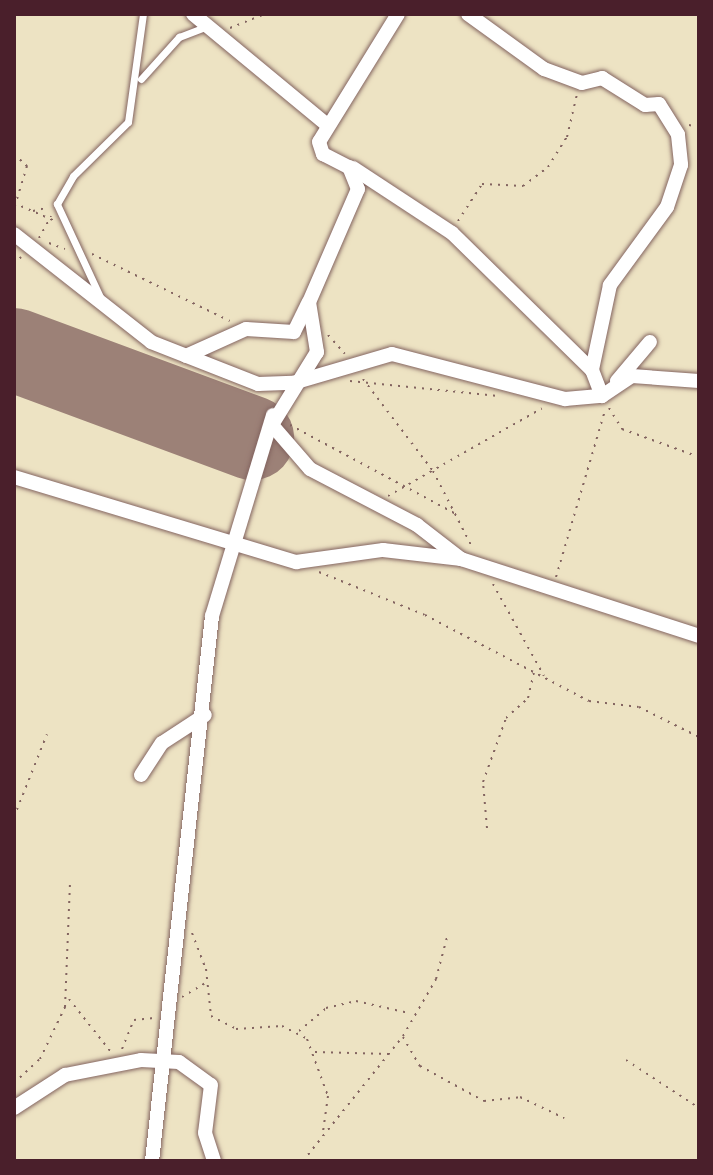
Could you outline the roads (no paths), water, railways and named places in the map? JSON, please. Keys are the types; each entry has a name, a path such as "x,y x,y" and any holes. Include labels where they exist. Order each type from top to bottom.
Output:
{"street":[{"path":"193,14 327,125"},
{"path":"398,14 327,125 320,150 452,233 592,370 602,396"},
{"path":"468,14 544,69 582,83 602,78 645,105 659,104 682,156 658,222 606,293 592,370"},
{"path":"186,356 246,329 294,332 358,189 349,167"},
{"path":"14,234 107,312 186,356 258,384 293,383 351,360 413,355 565,399 602,396 650,342"},
{"path":"152,1161 164,1013 205,715 212,616 273,417 293,383 317,352 316,323 309,302"},
{"path":"614,385 643,376 699,381"},
{"path":"273,417 288,451 365,503 417,525 461,559"},
{"path":"14,477 235,541 296,562 383,550 461,559 552,594 699,636"},
{"path":"141,775 162,743 205,715"},
{"path":"18,1101 65,1075 121,1063 159,1059 206,1075 213,1097 205,1133 214,1161"}],"lane":[{"path":"107,312 77,245 63,224 59,198 125,128 139,80 143,14"},
{"path":"139,80 179,37 213,28"}]}
